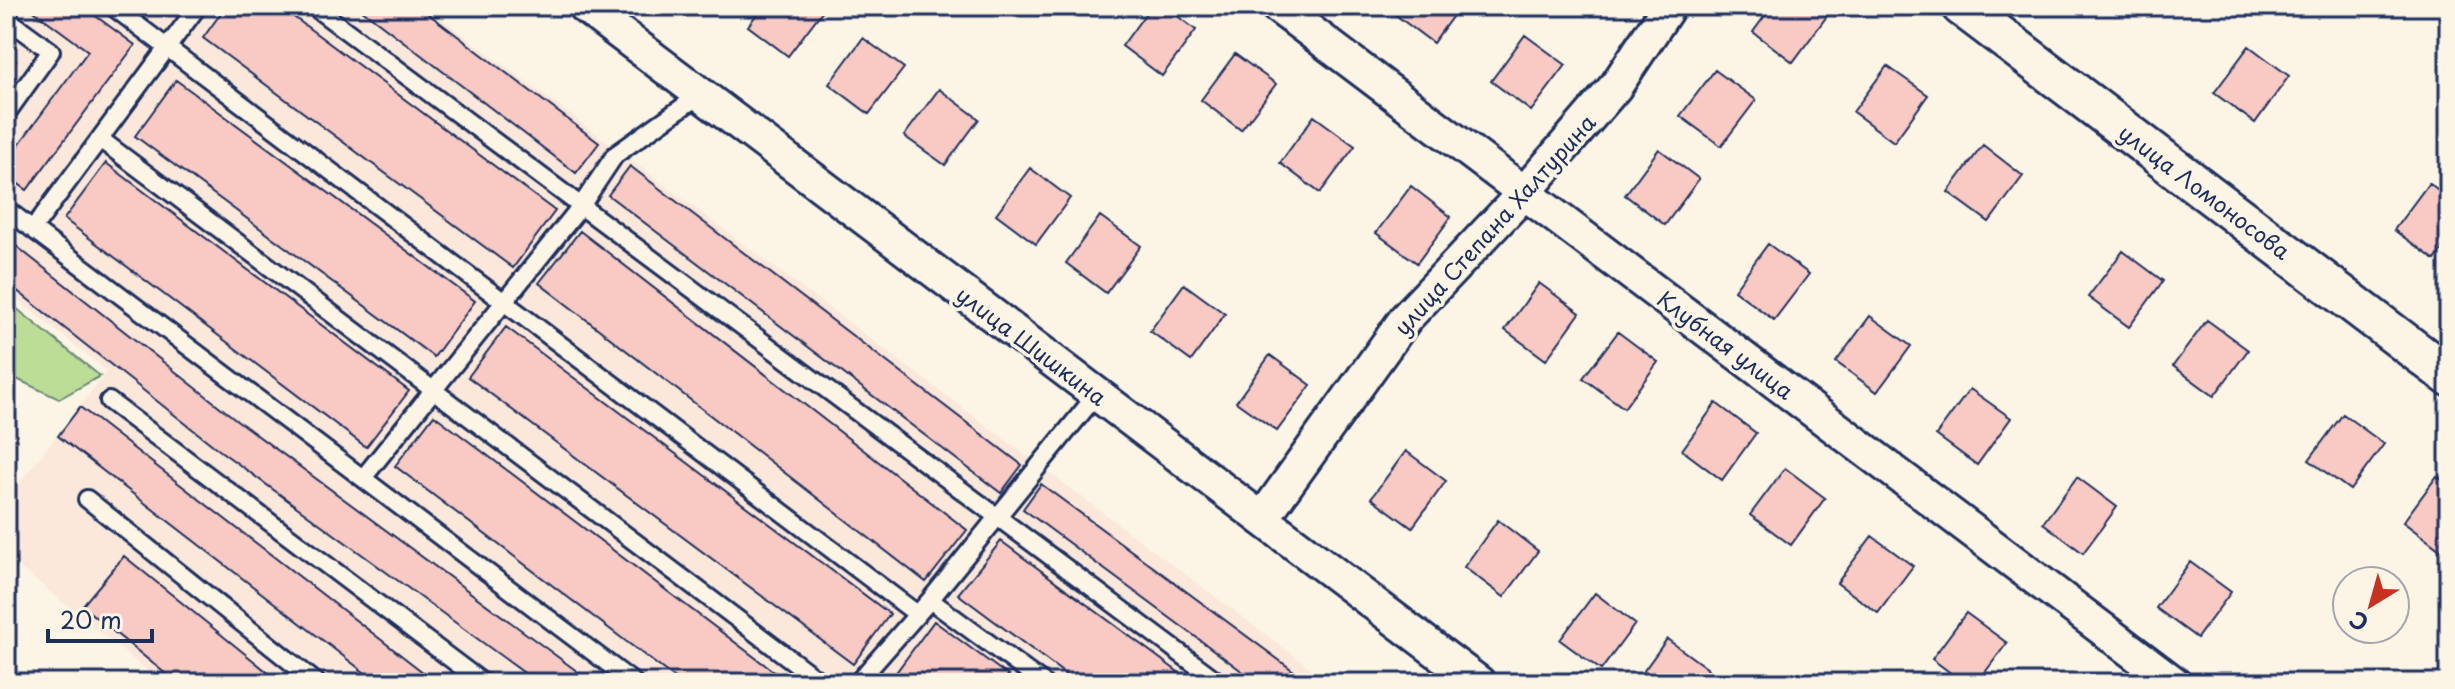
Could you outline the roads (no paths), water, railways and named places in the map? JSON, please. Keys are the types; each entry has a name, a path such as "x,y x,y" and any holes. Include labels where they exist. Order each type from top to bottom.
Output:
{"street":[{"name":"улица Шишкина","path":"584,6 1479,683"},
{"name":"Клубная улица","path":"1277,6 2174,683"},
{"name":"улица Степана Халтурина","path":"1262,519 1406,318 1524,193 1616,86 1669,6"},
{"name":"улица Ломоносова","path":"1961,6 2449,376"}],"lane":[{"path":"112,6 917,614"},
{"path":"33,229 198,6"},
{"path":"313,6 1220,683"},
{"path":"6,18 51,51 6,114"},
{"path":"363,478 581,206 615,155 701,94"},
{"path":"100,139 822,683"},
{"path":"6,209 634,683"},
{"path":"866,680 1097,394"},
{"path":"109,401 483,683"},
{"path":"87,499 317,683"},
{"path":"930,600 1043,683"}]}
